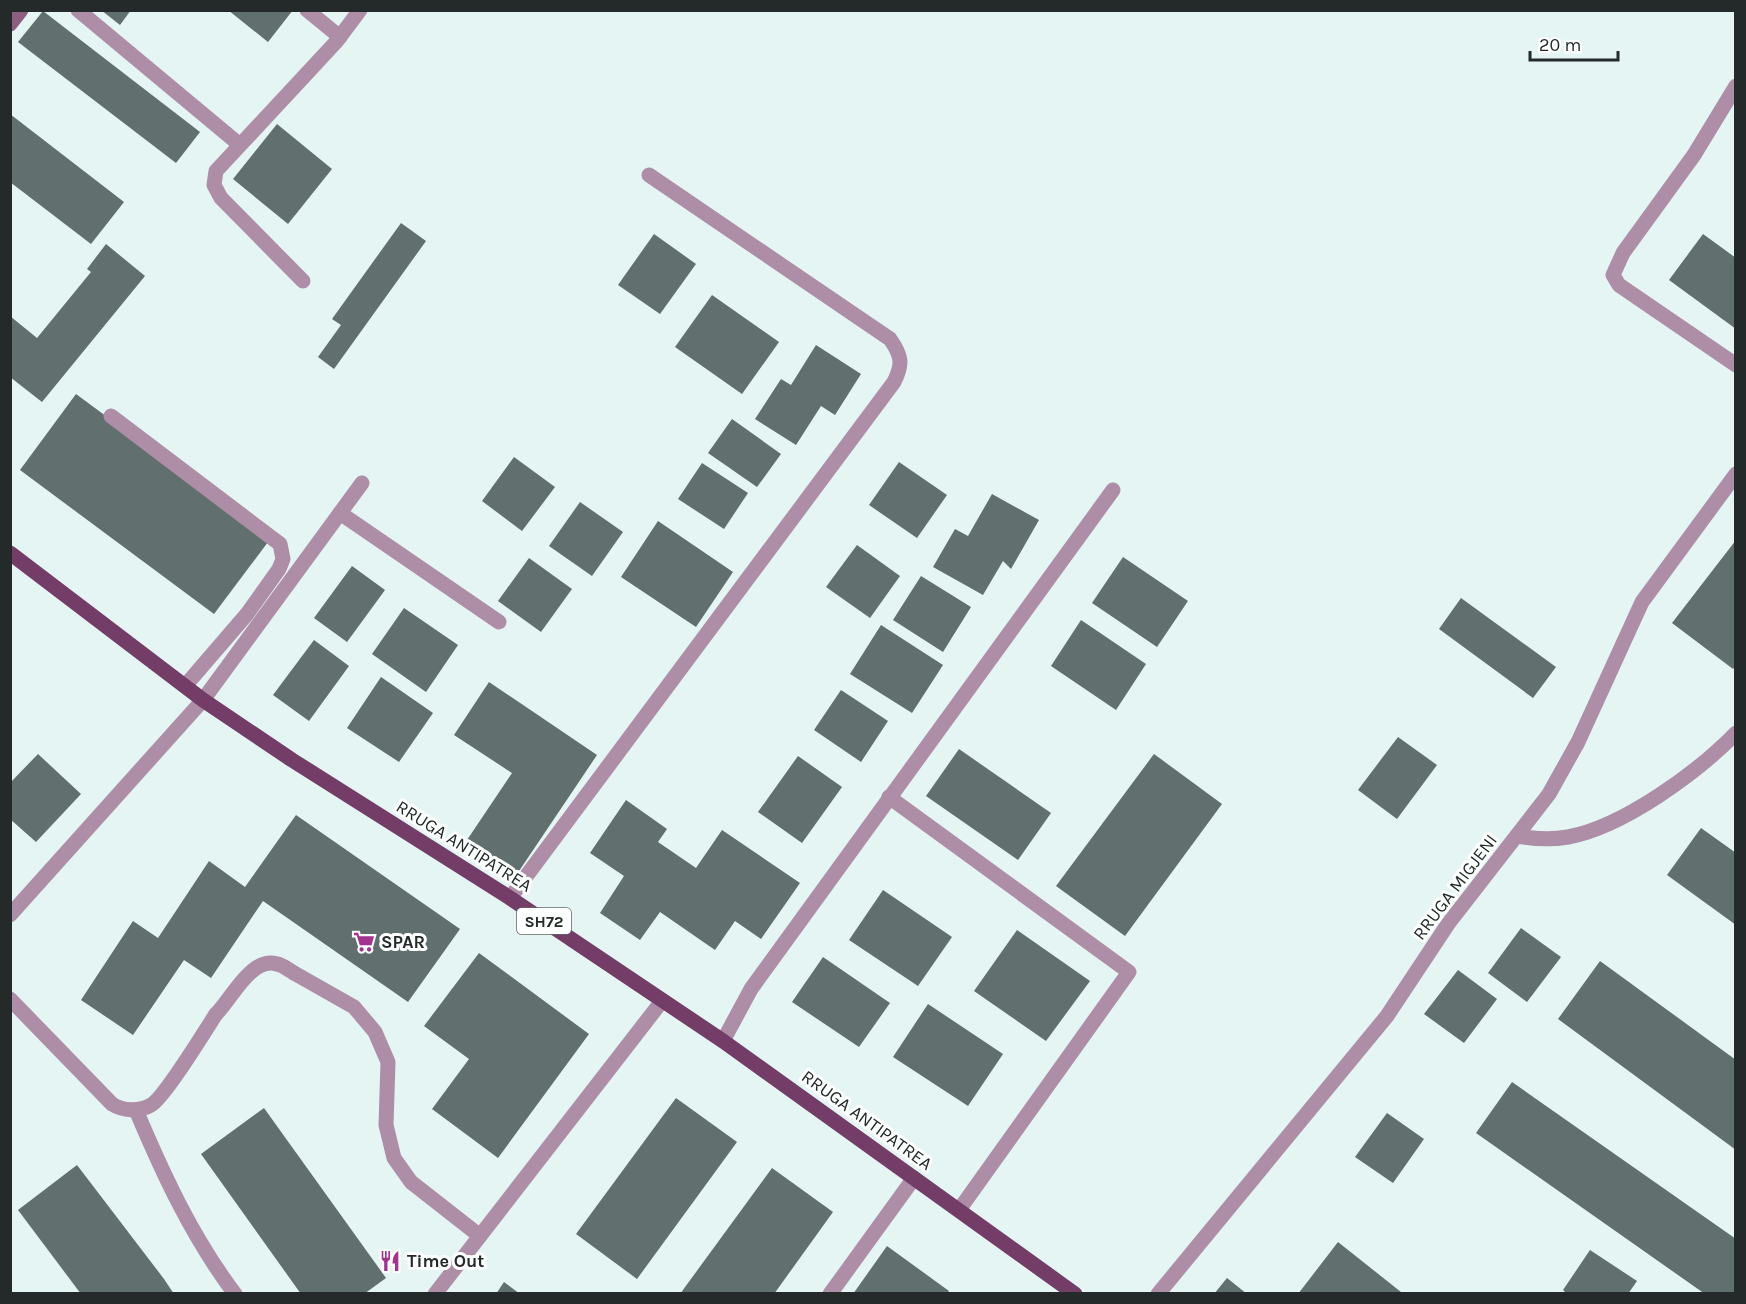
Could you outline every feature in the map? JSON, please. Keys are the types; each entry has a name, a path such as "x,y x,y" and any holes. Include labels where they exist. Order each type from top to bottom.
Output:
{"main road":[{"name":"RRUGA ANTIPATREA","path":"10,554 203,700 292,760 510,898 723,1041 1075,1293"}],"street":[{"path":"10,24 21,10"},
{"path":"78,10 240,145"},
{"path":"307,10 340,37"},
{"path":"303,281 217,192 214,185 216,171 340,37 360,10"},
{"path":"1736,86 1694,155 1623,253 1613,275 1619,285 1736,365"},
{"path":"510,898 894,382 901,367 900,353 890,339 649,175"},
{"path":"111,416 280,544 283,552 279,569 247,614 185,686"},
{"name":"RRUGA MIGJENI","path":"1158,1293 1387,1016 1448,924 1560,778 1642,602 1736,474"},
{"path":"10,915 203,700 362,483"},
{"path":"723,1041 752,989 1113,490"},
{"path":"340,513 499,622"},
{"path":"1517,837 1551,839 1569,837 1593,830 1677,782 1711,758 1736,733"},
{"path":"889,797 1129,972 959,1210"},
{"path":"10,999 112,1104 122,1110 136,1110 147,1107 159,1099 216,1014 245,979 264,963 277,963 354,1007 375,1032 388,1062 386,1125 394,1158 411,1182 480,1236"},
{"path":"435,1293 662,1001"},
{"path":"136,1110 168,1186 215,1267 235,1293"},
{"path":"830,1293 914,1178"}],"building":[{"path":"101,10 131,10 120,25"},
{"path":"228,10 293,10 268,42"},
{"path":"43,11 200,132 176,163 18,42"},
{"path":"10,114 124,202 91,244 10,182"},
{"path":"277,124 332,169 288,224 233,179"},
{"path":"401,223 426,241 334,369 318,357 341,325 332,319"},
{"path":"654,234 696,264 660,314 618,285"},
{"path":"1703,234 1736,258 1736,329 1669,280"},
{"path":"106,244 145,276 42,402 10,377 10,316 37,338 91,272 87,269"},
{"path":"712,295 779,342 742,394 675,347"},
{"path":"816,345 861,374 835,415 821,406 796,445 755,419 781,379 791,385"},
{"path":"76,394 271,538 214,614 20,470"},
{"path":"732,419 781,454 757,487 708,453"},
{"path":"514,457 555,487 522,531 482,501"},
{"path":"899,462 947,495 917,538 869,505"},
{"path":"702,463 748,493 724,529 678,499"},
{"path":"992,494 1039,520 1011,569 1003,561 983,595 933,567 955,529 968,536"},
{"path":"580,502 623,532 592,576 549,546"},
{"path":"658,521 733,572 696,627 621,577"},
{"path":"1736,540 1736,665 1733,669 1672,623"},
{"path":"857,545 900,576 870,618 826,587"},
{"path":"1123,557 1188,601 1157,647 1092,603"},
{"path":"529,558 572,589 541,632 498,601"},
{"path":"352,566 385,590 347,642 314,618"},
{"path":"921,576 971,607 943,652 893,620"},
{"path":"1461,598 1556,667 1533,698 1439,629"},
{"path":"404,608 458,645 426,692 372,654"},
{"path":"1081,620 1146,664 1116,710 1051,666"},
{"path":"881,625 943,665 912,713 850,674"},
{"path":"314,640 349,666 309,721 273,695"},
{"path":"381,677 433,713 399,762 347,728"},
{"path":"489,682 597,755 517,874 467,840 512,773 454,735"},
{"path":"841,690 888,721 861,762 814,730"},
{"path":"1398,737 1437,765 1397,819 1358,790"},
{"path":"959,749 1051,813 1018,860 926,796"},
{"path":"38,754 81,794 36,842 10,819 10,783"},
{"path":"1154,754 1222,804 1125,936 1056,886"},
{"path":"798,756 842,787 802,843 758,812"},
{"path":"626,800 667,829 658,842 696,868 722,830 800,883 761,939 735,921 715,950 660,912 640,940 600,913 624,876 590,853"},
{"path":"296,815 460,929 408,1002 263,901 211,978 184,960 133,1035 81,1000 133,921 158,938 209,861 245,887"},
{"path":"1701,828 1736,853 1736,925 1667,875"},
{"path":"883,890 952,937 918,986 849,940"},
{"path":"1521,928 1561,957 1527,1002 1488,973"},
{"path":"1017,930 1090,981 1046,1041 974,991"},
{"path":"479,953 589,1034 498,1158 432,1109 469,1059 424,1026"},
{"path":"823,957 890,1003 859,1047 792,1002"},
{"path":"1600,961 1736,1060 1736,1150 1558,1019"},
{"path":"1458,970 1497,999 1464,1043 1424,1014"},
{"path":"928,1004 1003,1054 968,1106 893,1057"},
{"path":"1512,1082 1736,1239 1736,1294 1705,1294 1476,1133"},
{"path":"676,1098 737,1142 637,1279 576,1234"},
{"path":"264,1108 386,1278 364,1294 301,1294 201,1154"},
{"path":"1387,1113 1424,1139 1393,1183 1355,1157"},
{"path":"77,1165 174,1294 81,1294 18,1210"},
{"path":"772,1168 833,1212 774,1294 680,1294"},
{"path":"1338,1242 1401,1292 1400,1294 1298,1294"},
{"path":"887,1246 949,1291 947,1294 853,1294"},
{"path":"1590,1250 1637,1281 1628,1294 1567,1294 1563,1290"},
{"path":"1227,1278 1247,1294 1214,1294"},
{"path":"504,1282 520,1294 496,1294"}],"place":[{"name":"SPAR","path":"364,942"},
{"name":"Time Out","path":"390,1261"}]}
